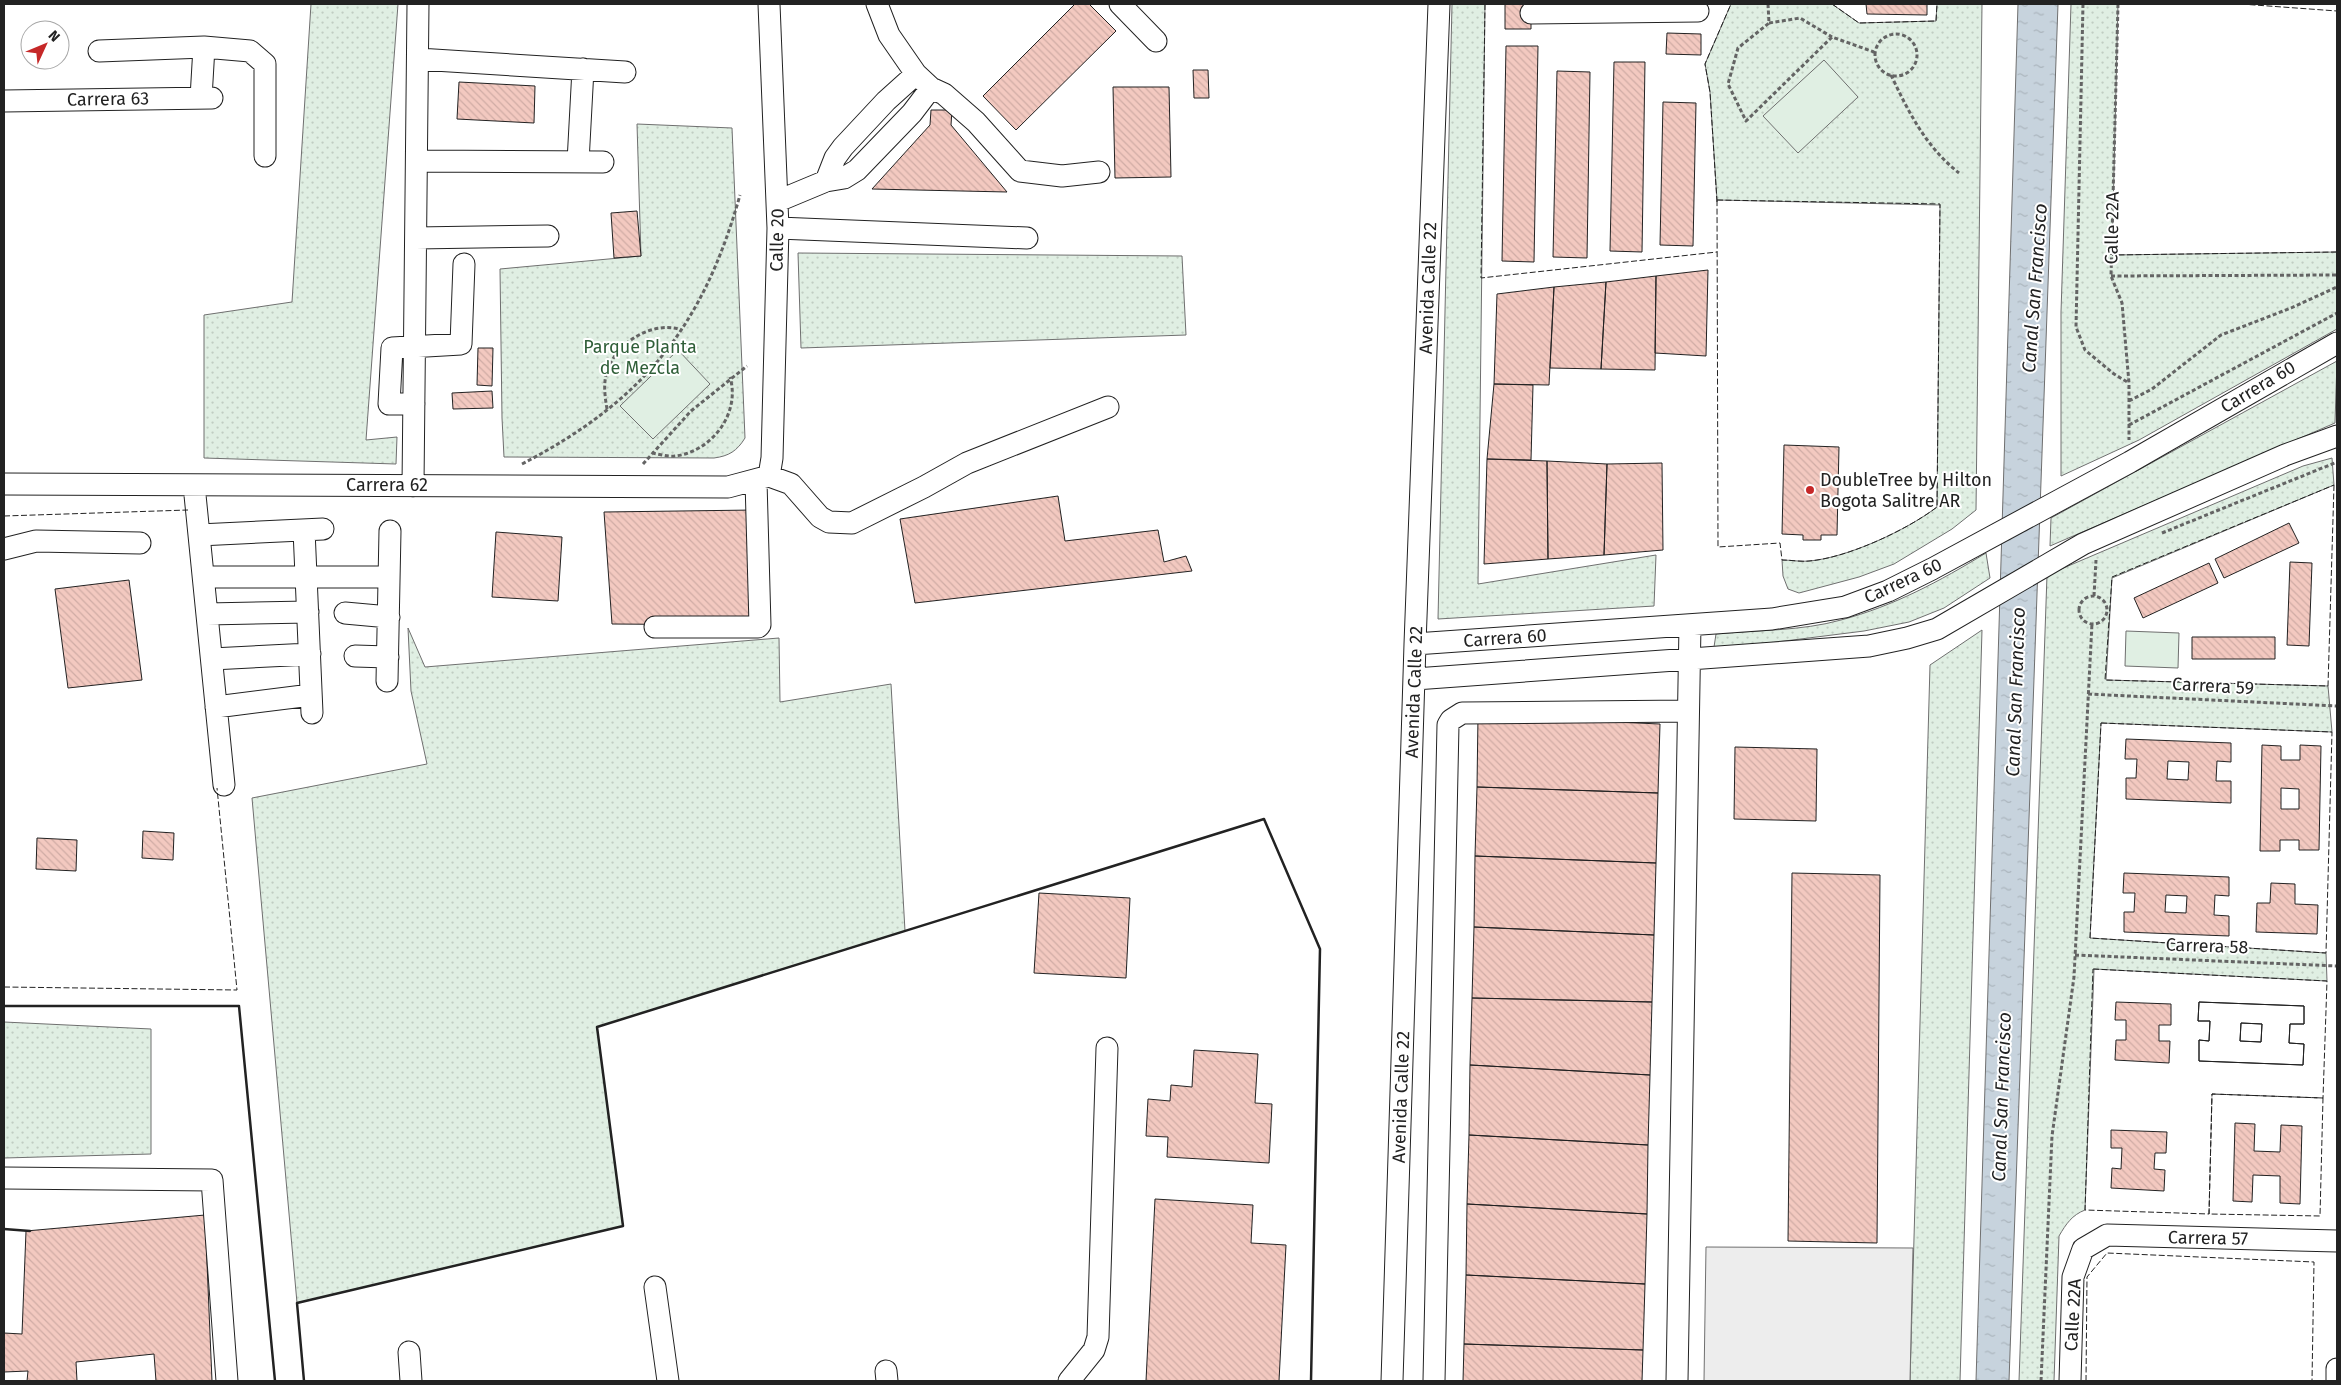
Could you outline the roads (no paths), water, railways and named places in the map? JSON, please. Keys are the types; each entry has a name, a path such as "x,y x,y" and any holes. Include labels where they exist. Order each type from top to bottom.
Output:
{"street":[{"path":"413,486 418,4"},
{"name":"Calle 20","path":"655,626 758,627 760,625 763,478 772,458 778,228 769,4"},
{"path":"877,4 889,35 924,81 944,94 976,122 1020,171 1062,176 1099,172"},
{"path":"1120,4 1156,41"},
{"name":"Avenida Calle 22","path":"1392,1381 1415,644 1439,4"},
{"path":"1531,13 1698,11"},
{"path":"100,51 204,47 250,51 265,64 265,156"},
{"name":"Carrera 63","path":"4,101 207,98 204,47"},
{"path":"418,59 625,72"},
{"path":"578,162 582,69"},
{"path":"778,201 826,181 835,158 843,147 886,101 924,81"},
{"path":"416,161 603,162"},
{"path":"778,228 1026,238"},
{"path":"416,238 548,236"},
{"path":"415,346 462,344 464,264"},
{"name":"Carrera 60","path":"1415,644 1772,619 1845,607 1888,591 1974,546 2337,343"},
{"path":"763,478 790,484 820,517 829,522 852,523 924,488 966,462 1108,407"},
{"name":"Carrera 60","path":"1415,679 1878,644 1907,638 1937,629 2083,544 2285,455 2337,436"},
{"name":"Carrera 62","path":"4,484 728,486 763,478"},
{"path":"194,485 224,785"},
{"path":"199,535 314,530 306,577 312,704 216,707"},
{"path":"387,681 390,531"},
{"path":"4,549 36,541 140,543"},
{"path":"204,577 389,577"},
{"path":"207,614 308,612"},
{"path":"345,613 389,617"},
{"path":"1676,1381 1690,625"},
{"path":"212,659 310,654"},
{"path":"355,656 388,657"},
{"path":"1434,1381 1448,725 1451,720 1462,713 1688,711"},
{"path":"1069,1381 1094,1350 1098,1337 1107,1048"},
{"path":"4,1178 212,1180 227,1381"},
{"name":"Carrera 57","path":"2082,1249 2106,1236 2337,1241"},
{"name":"Calle 22A","path":"2070,1381 2073,1277 2082,1249"},
{"path":"655,1287 668,1381"},
{"path":"409,1352 411,1381"},
{"path":"2337,1369 2337,1381"}],"water":[{"name":"Canal San Francisco","path":"2018,4 2058,4 2009,1381 1976,1381"}],"place":[{"name":"DoubleTree by Hilton Bogota Salitre AR","path":"1810,490"}],"park label":[{"name":"Parque Planta de Mezcla","path":"640,357"}]}
